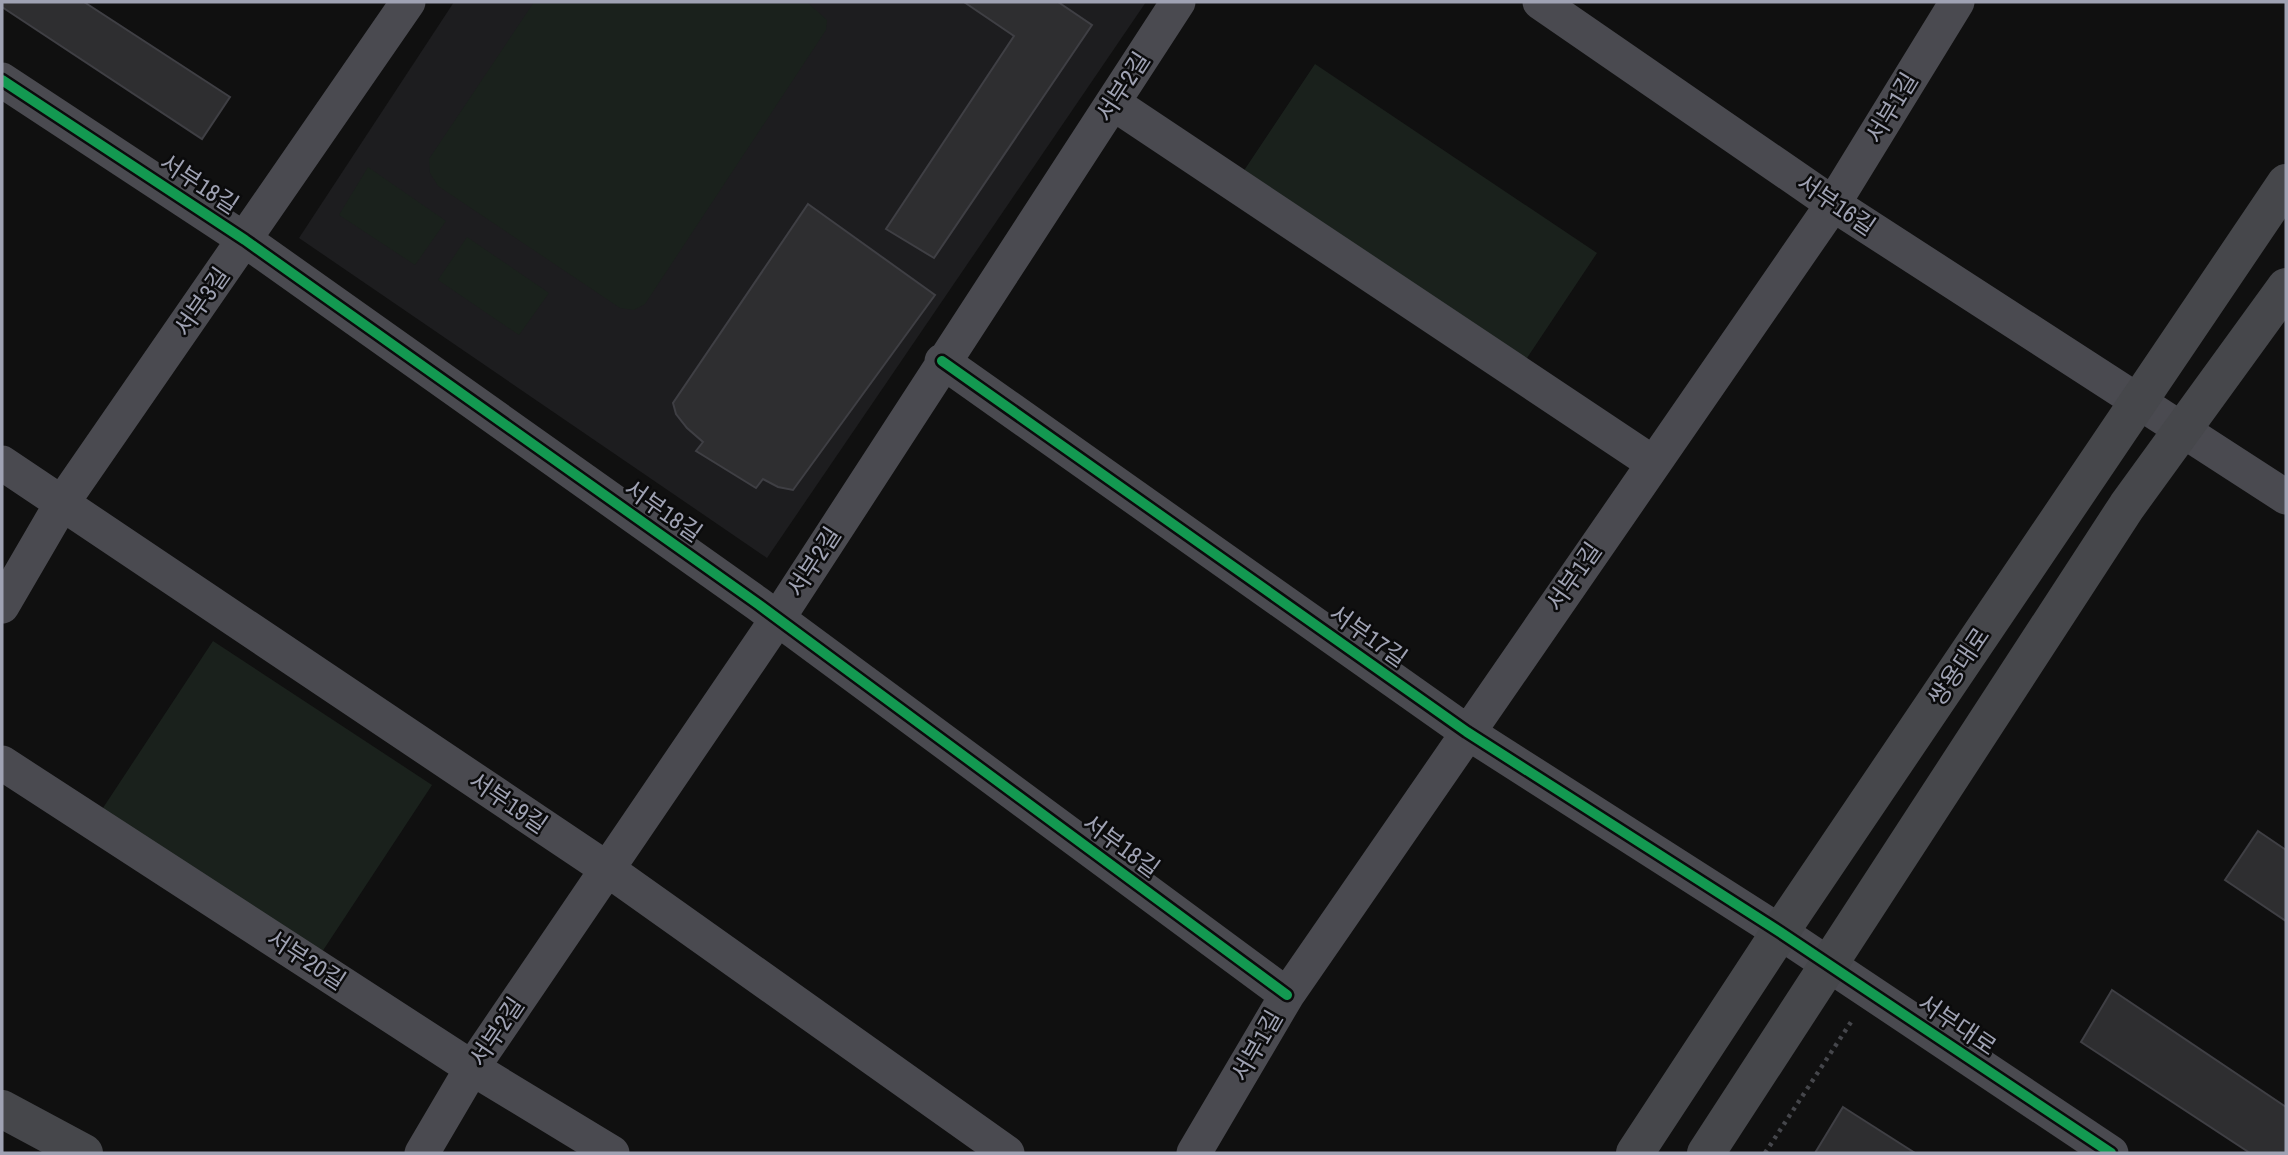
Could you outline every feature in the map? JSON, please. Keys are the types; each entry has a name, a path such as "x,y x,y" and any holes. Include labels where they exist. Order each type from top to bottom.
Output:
{"main road":[{"name":"쌍용대로","path":"1635,1153 1780,932 2286,183"},
{"path":"1706,1153 2127,506 2286,287"},
{"path":"2,1109 84,1153"}],"street":[{"name":"서부3길","path":"2,606 62,503 408,2"},
{"name":"서부2길","path":"422,1153 472,1068 778,618 942,361 1178,2"},
{"name":"서부16길","path":"1540,2 1833,204 2184,428 2286,497"},
{"name":"서부1길","path":"1194,1153 1287,995 1833,204 1957,2"},
{"name":"서부18길","path":"2,80 245,240 778,618 1287,995"},
{"path":"1113,103 1653,463"},
{"name":"서부17길","path":"942,361 1467,732 1780,932"},
{"name":"서부19길","path":"2,463 607,869 1007,1153"},
{"name":"서부20길","path":"2,763 472,1068 612,1153"},
{"name":"서부대로","path":"1780,932 2111,1153"}],"path":[{"path":"1765,1153 1871,993"}],"shaded area":[{"path":"454,2 1146,2 767,558 299,238"},
{"path":"534,2 807,2 827,20 826,30 645,304 634,310 620,308 438,186 430,173 429,159"},
{"path":"1315,64 1597,253 1525,361 1243,172"},
{"path":"368,167 446,221 415,265 339,215"},
{"path":"467,237 549,293 519,335 438,280"},
{"path":"213,641 432,785 320,955 101,811"}],"building":[{"path":"2,2 84,2 230,97 202,139 2,7"},
{"path":"964,2 1058,2 1092,25 934,258 886,229 1014,36"},
{"path":"808,204 935,295 793,490 778,487 763,479 756,488 696,451 703,442 676,414 673,403"},
{"path":"2258,831 2286,850 2286,921 2225,880"},
{"path":"2112,990 2286,1107 2286,1153 2250,1153 2081,1042"},
{"path":"1843,1107 1915,1153 1815,1153"}],"cycle path":[{"path":"2,80 245,240 758,604 1287,995"},
{"path":"942,361 1467,732 1780,932 2111,1153"}]}
